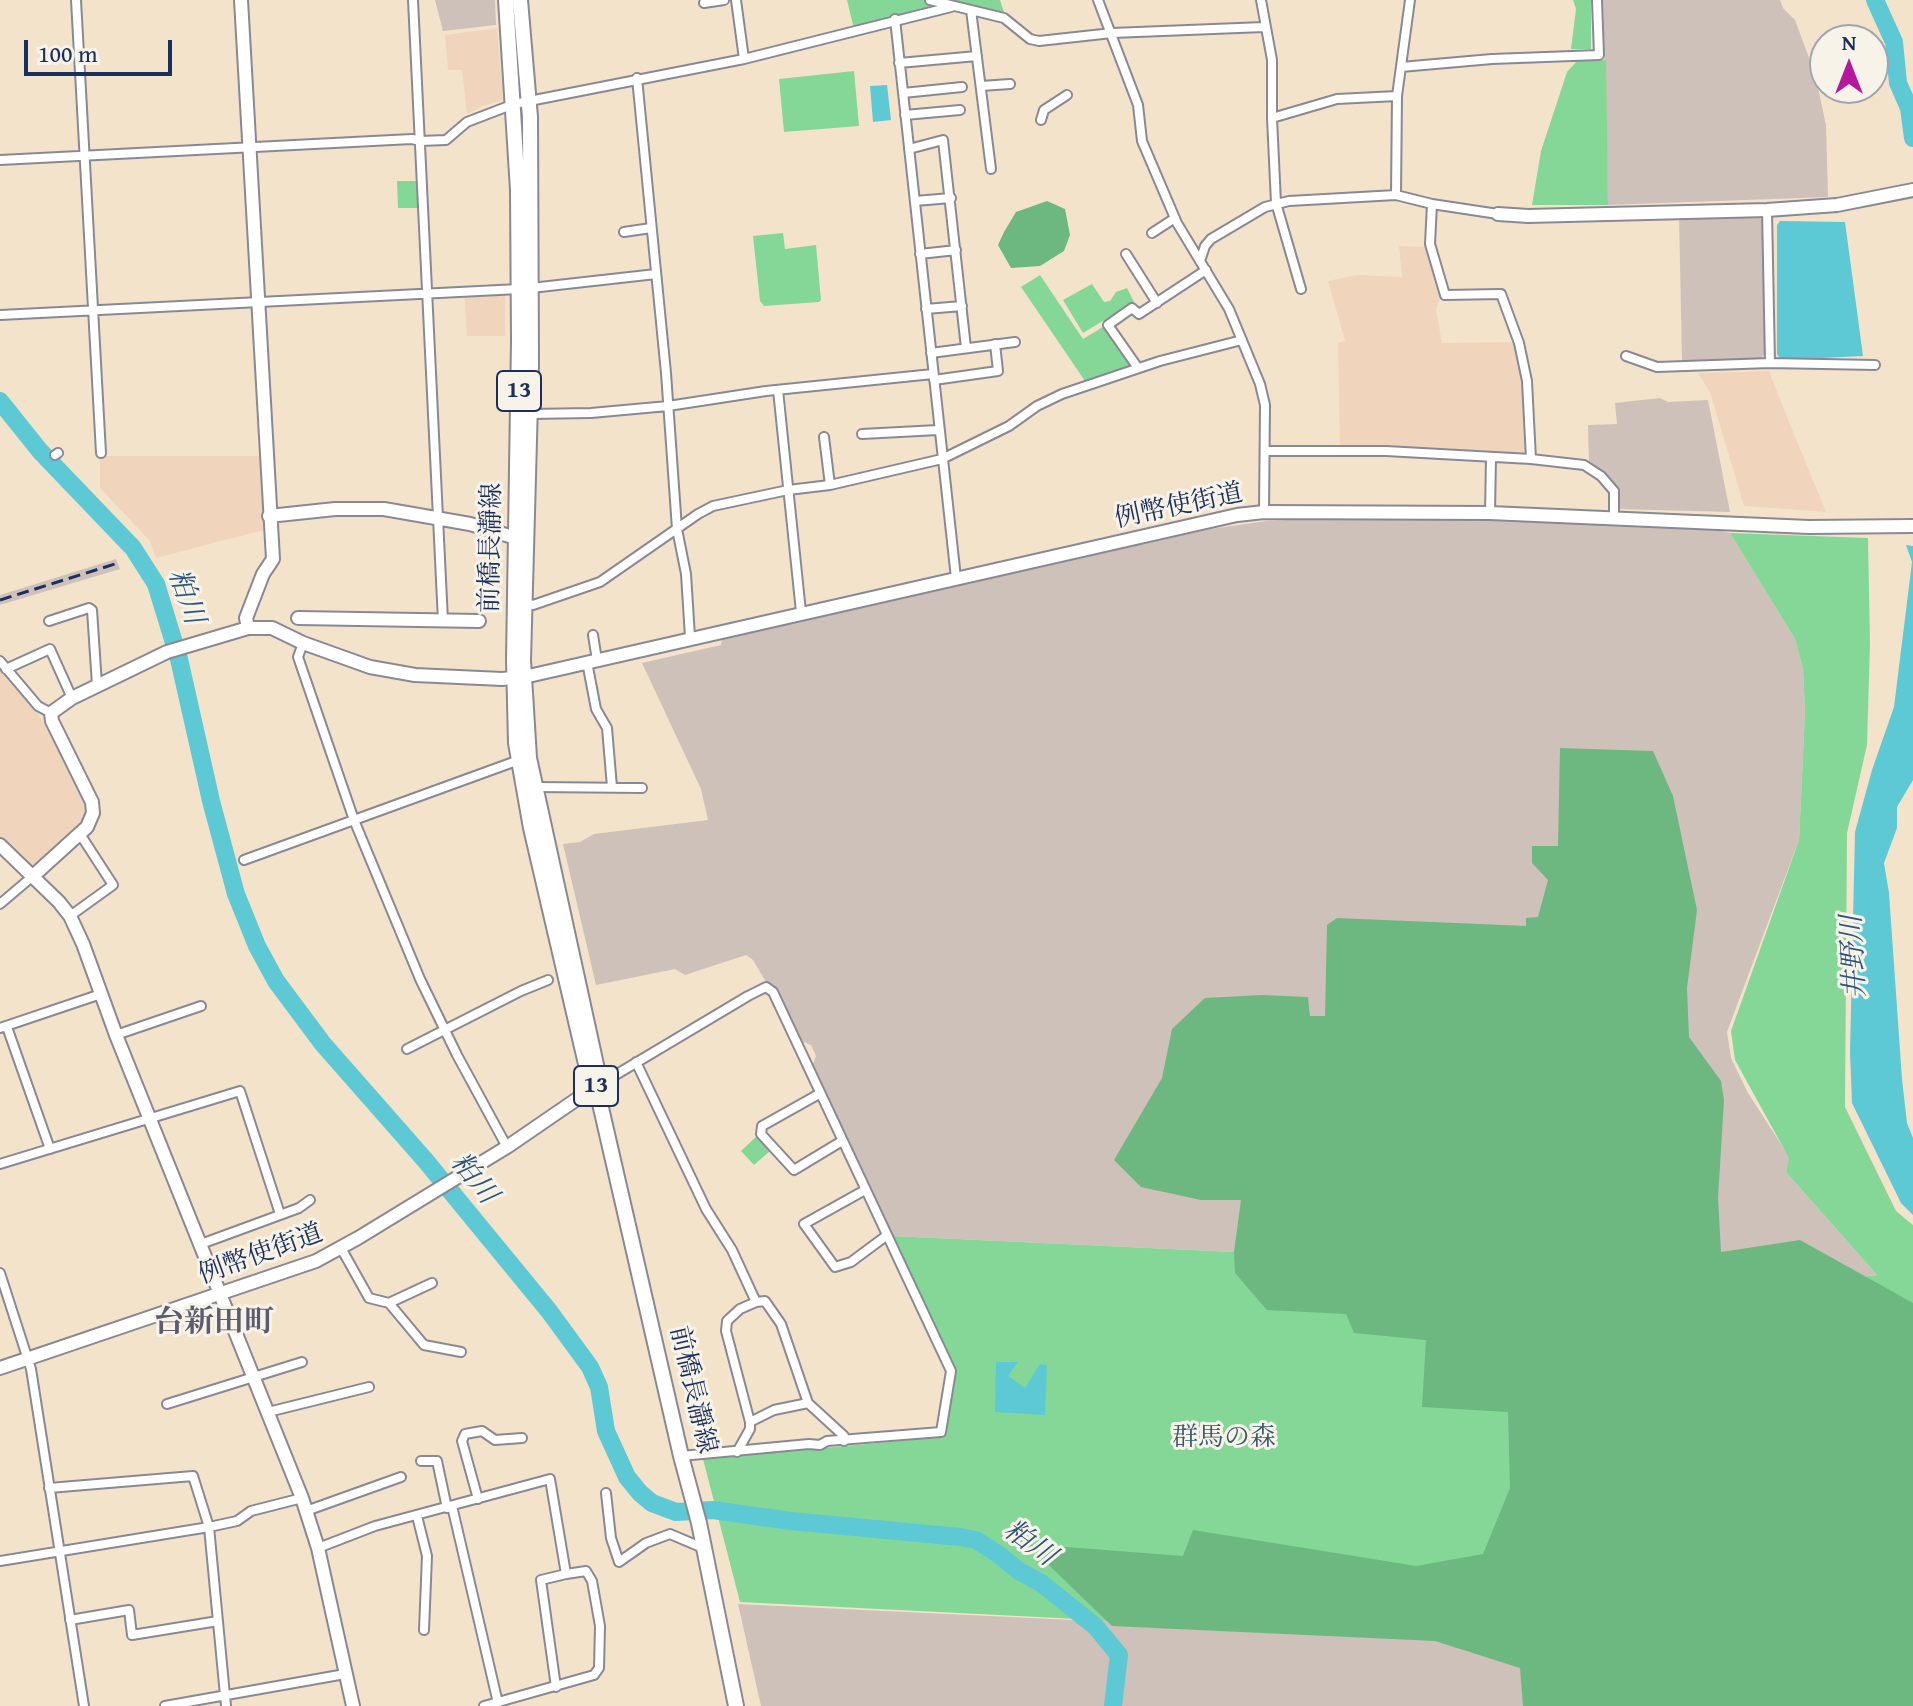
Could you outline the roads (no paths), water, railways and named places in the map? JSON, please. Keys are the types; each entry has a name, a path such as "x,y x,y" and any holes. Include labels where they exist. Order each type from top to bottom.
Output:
{"main road":[{"name":"前橋長瀞線","path":"506,0 521,102"},
{"name":"前橋長瀞線","path":"520,0 518,190 530,414 526,603 519,677 529,758 598,1074 596,1086 699,1523 736,1706"},
{"name":"前橋長瀞線","path":"525,289 516,538 519,760 531,828 589,1077 596,1086"}],"street":[{"path":"76,0 101,453"},
{"path":"51,713 72,698 167,652 248,628 246,618 263,574 273,559 241,0"},
{"path":"413,0 443,621"},
{"path":"704,3 724,0"},
{"path":"736,0 744,59"},
{"path":"930,0 1004,18 1030,39 1039,41 1112,33 1264,27"},
{"path":"1098,0 1138,105 1142,141 1175,218 1242,340 1260,384 1265,405 1264,512"},
{"path":"1262,0 1264,27 1272,60 1276,203 1301,289"},
{"path":"1396,195 1397,96 1410,0"},
{"path":"1401,67 1454,65 1492,59 1599,55 1597,0"},
{"path":"0,160 412,139 446,140 467,122 521,102 744,59 951,7"},
{"path":"971,10 991,169"},
{"path":"895,19 956,578"},
{"path":"899,63 977,56"},
{"path":"637,78 677,529 686,574 690,637"},
{"path":"981,86 1010,84"},
{"path":"903,93 962,87"},
{"path":"1041,120 1044,110 1067,95"},
{"path":"1272,118 1337,99 1397,96"},
{"path":"905,115 960,110"},
{"path":"909,149 943,140 966,348"},
{"path":"1200,261 1211,239 1276,203 1396,195 1498,214 1543,215 1767,210 1837,205 1913,190"},
{"path":"915,201 951,198"},
{"path":"1432,204 1430,244 1445,295 1501,294 1519,343 1527,381 1531,459"},
{"path":"1767,210 1770,363"},
{"path":"1152,233 1175,218"},
{"path":"624,232 651,228"},
{"path":"920,254 956,250"},
{"path":"1126,254 1157,303"},
{"path":"1138,368 1108,325 1132,308 1139,314 1206,270"},
{"path":"0,315 525,289 656,274"},
{"path":"926,309 962,306"},
{"path":"526,603 533,605 600,582 713,506 788,490 830,485 942,459 1009,426 1049,400 1138,368 1242,340"},
{"path":"931,353 1015,342"},
{"path":"530,414 591,413 668,406 778,390 998,371 995,344"},
{"path":"1626,356 1657,367 1770,363 1875,365"},
{"path":"778,390 801,612"},
{"path":"862,434 938,430"},
{"path":"824,437 830,485"},
{"path":"1265,451 1386,451 1584,465 1601,476 1614,491 1614,518"},
{"path":"1490,513 1491,458"},
{"path":"269,516 357,508 438,517 516,538"},
{"name":"例幣使街道","path":"248,628 272,628 303,643 370,667 451,678 519,677 1237,515 1264,512 1490,513 1867,527 1913,526"},
{"path":"49,621 89,608 92,610 97,685"},
{"path":"298,618 479,621"},
{"path":"593,635 596,709 607,728 612,787"},
{"path":"303,643 298,657 354,820 406,948 507,1147"},
{"path":"51,713 38,706 3,665 50,649 72,698"},
{"path":"0,904 80,834 93,813 92,802 52,721 51,713"},
{"path":"244,860 519,760"},
{"path":"534,787 642,788"},
{"path":"70,916 113,885 80,834"},
{"path":"0,845 70,916 83,944 116,1035 304,1504 318,1548 353,1706"},
{"path":"407,1049 548,980"},
{"path":"596,1086 766,987 773,992 951,1371 941,1432 681,1456"},
{"path":"50,1149 3,1028 101,994"},
{"path":"116,1035 201,1006"},
{"path":"636,1062 706,1209 732,1250 756,1302"},
{"name":"例幣使街道","path":"0,1368 304,1266 341,1248 507,1147 596,1086"},
{"path":"0,1164 240,1091 280,1214"},
{"path":"819,1094 762,1126 761,1134 794,1170 842,1141"},
{"path":"865,1190 804,1224 835,1267 851,1262 886,1236"},
{"path":"201,1244 310,1200"},
{"path":"341,1248 369,1298 389,1303 424,1345 461,1352"},
{"path":"0,1273 28,1359 84,1706"},
{"path":"389,1303 432,1283"},
{"path":"737,1452 750,1429 750,1422 726,1331 727,1321 740,1309 765,1301 781,1324 808,1403 844,1436 844,1441"},
{"path":"167,1404 302,1362"},
{"path":"268,1412 369,1387"},
{"path":"750,1422 774,1410 808,1403"},
{"path":"478,1499 462,1441 465,1434 482,1431 495,1440 522,1438"},
{"path":"421,1461 437,1461 498,1703"},
{"path":"49,1488 193,1476 209,1527 226,1706"},
{"path":"0,1561 209,1527 237,1521 251,1511 304,1504 401,1477"},
{"path":"318,1548 375,1526 550,1479 566,1574"},
{"path":"606,1493 611,1538 619,1562 646,1543 670,1534 704,1549"},
{"path":"417,1516 427,1556 424,1630"},
{"path":"484,1706 556,1687 594,1675 599,1668 600,1626 592,1581 586,1571 541,1580 556,1687"},
{"path":"70,1620 129,1610 132,1635 218,1621"},
{"path":"165,1706 345,1674"}],"water":[{"path":"887,85 891,120 873,122 870,86"},
{"path":"1780,221 1845,222 1863,356 1781,360 1777,354 1777,225"},
{"name":"井野川","path":"1906,545 1913,546 1913,780 1897,807 1897,828 1884,863 1889,893 1902,1079 1907,1123 1913,1138 1913,1215 1901,1203 1852,1103 1850,1052 1855,832 1894,707 1912,562"},
{"path":"996,1362 1018,1362 1008,1376 1025,1388 1040,1364 1047,1365 1045,1415 995,1412"}],"waterway":[{"name":"井野川","path":"1875,0 1894,42 1898,83 1909,108 1913,138"},
{"name":"粕川","path":"0,401 40,451 133,548 156,584 179,659 236,894 257,946 276,981 323,1044 425,1160 549,1311 590,1367 599,1387 606,1431 627,1477 640,1493 652,1503 676,1512 713,1510 976,1540 1041,1583 1096,1627 1119,1655 1113,1706"}],"railway":[{"path":"0,600 115,564"}],"district":[{"name":"台新田町","path":"214,1323"}],"park label":[{"name":"群馬の森","path":"1224,1438"}]}
